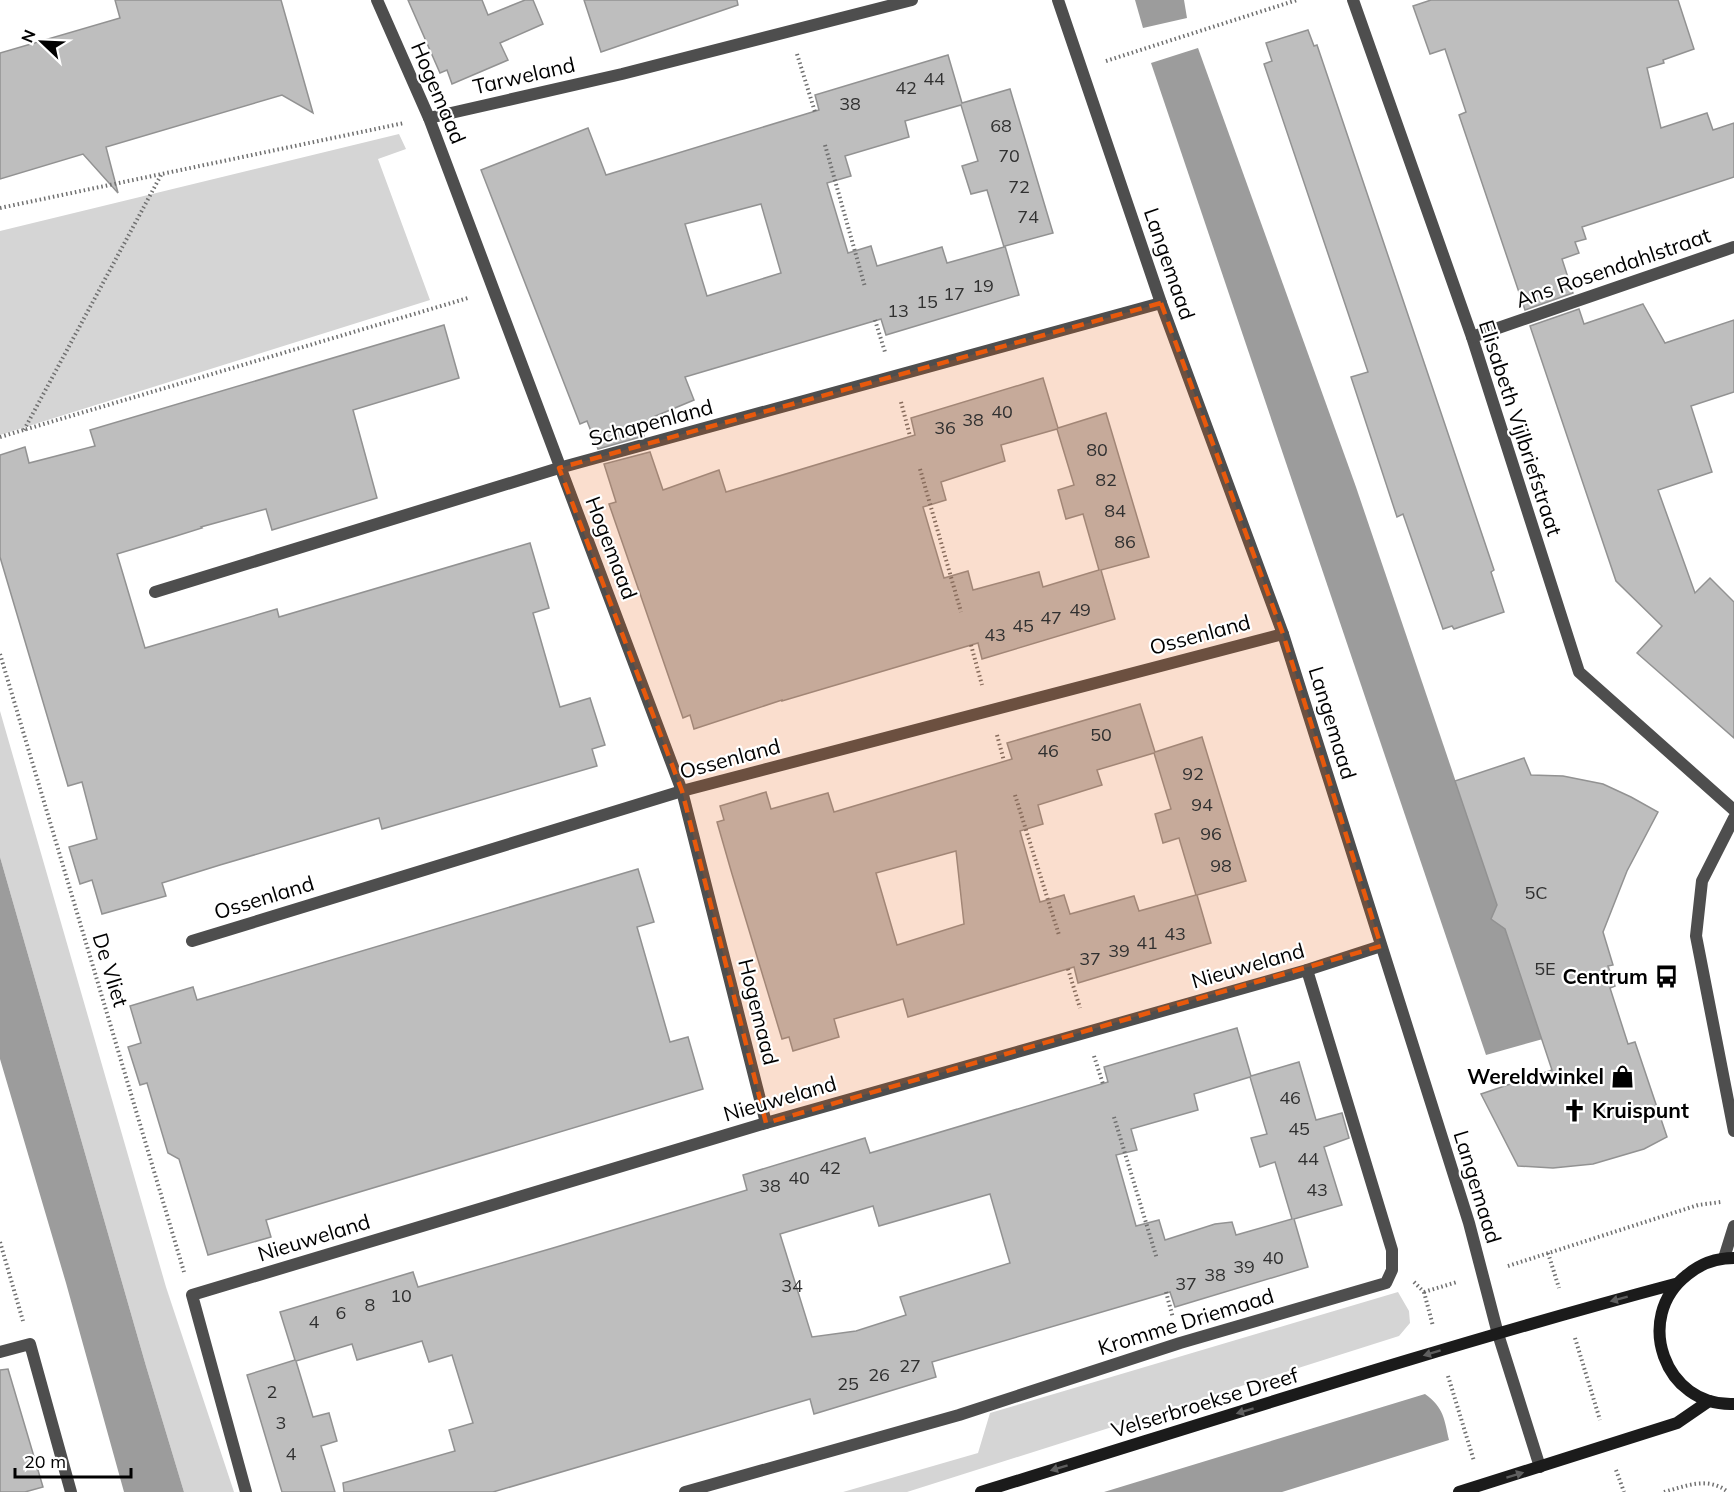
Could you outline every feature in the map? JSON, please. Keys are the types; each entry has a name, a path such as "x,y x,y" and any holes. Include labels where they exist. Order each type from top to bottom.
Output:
{"main road":[{"path":"1729,1258 1698,1266 1675,1284 1665,1301 1659,1321 1659,1341 1665,1361 1676,1378 1691,1392 1709,1401 1734,1404"},
{"name":"Velserbroekse Dreef","path":"981,1492 1440,1351 1675,1284"},
{"path":"1460,1492 1677,1423 1709,1401"}],"street":[{"name":"Hogemaad","path":"377,0 429,118 682,791 766,1123"},
{"name":"Tarweland","path":"429,118 622,74 912,0"},
{"name":"Langemaad","path":"1058,0 1161,303 1283,634 1469,1223 1498,1334 1540,1467"},
{"name":"Elisabeth Vijlbriefstraat","path":"1353,0 1472,337 1579,672 1734,810"},
{"name":"Ans Rosendahlstraat","path":"1472,337 1734,247"},
{"name":"Schapenland","path":"155,592 560,468 1161,303"},
{"name":"Ossenland","path":"192,941 682,791 1283,634"},
{"path":"1734,818 1702,881 1696,936 1734,1131"},
{"name":"Nieuweland","path":"192,1295 766,1123 1307,970 1381,946"},
{"name":"Kromme Driemaad","path":"686,1492 959,1415 1180,1343 1386,1283 1392,1270 1392,1250 1307,970"},
{"path":"1729,1258 1734,1226"},
{"path":"192,1295 246,1492"},
{"path":"0,1352 30,1344 71,1492"}],"path":[{"path":"1082,69 1297,0"},
{"path":"790,31 814,112"},
{"path":"0,208 429,118"},
{"path":"825,145 865,287"},
{"path":"23,430 162,174"},
{"path":"0,437 493,291"},
{"path":"875,321 894,376 910,436"},
{"path":"920,469 961,612"},
{"path":"970,645 989,710"},
{"name":"De Vliet","path":"0,654 192,1295"},
{"path":"1015,795 1059,935"},
{"path":"1068,969 1087,1032"},
{"path":"1114,1117 1157,1259"},
{"path":"1482,1485 1424,1292 1698,1205 1725,1202"},
{"path":"0,1242 30,1344"},
{"path":"1548,1253 1624,1492"},
{"path":"1664,1492 1697,1483 1719,1485 1728,1492"}],"highlighted area":[{"path":"1161,303 1283,634 1381,946 766,1123 682,791 559,468"}],"shaded area":[{"path":"1135,0 1184,0 1187,18 1143,28"},
{"path":"1198,48 1356,487 1543,1039 1486,1055 1151,63"},
{"path":"399,134 406,149 378,159 430,300 0,435 0,231"},
{"path":"0,711 166,1287 234,1492 184,1492 146,1366 0,857"},
{"path":"0,857 184,1492 124,1492 0,1059"},
{"path":"1398,1292 1409,1311 1410,1323 1399,1336 907,1492 843,1492 978,1453 990,1413"},
{"path":"1425,1394 1440,1409 1449,1440 1282,1492 1104,1492"}],"building":[{"path":"115,0 281,0 313,113 282,95 106,147 118,193 83,154 0,179 0,53 120,18"},
{"path":"408,0 482,0 488,15 525,0 533,0 543,24 500,43 508,60 452,84 447,70 440,73"},
{"path":"584,0 737,0 738,5 601,52"},
{"path":"1431,0 1678,0 1694,49 1647,68 1661,128 1707,113 1713,130 1734,123 1734,177 1582,227 1586,239 1575,242 1579,253 1562,259 1573,293 1525,310 1459,115 1466,112 1445,49 1430,54 1413,6"},
{"path":"1308,30 1314,46 1317,45 1494,570 1491,572 1504,612 1454,629 1452,626 1443,629 1403,514 1397,517 1351,377 1368,372 1264,64 1272,61 1266,43"},
{"path":"948,55 962,103 1010,89 1053,233 1005,246 1019,295 886,335 881,319 685,377 694,400 640,425 644,436 598,449 587,421 580,424 481,170 588,128 606,175 819,110 815,95","holes":["961,105 978,161 962,166 971,194 987,190 1004,247 947,263 942,247 877,266 871,246 848,253 827,183 851,176 845,156 909,137 905,121","761,204 781,273 707,296 685,224"]},
{"path":"1643,304 1665,343 1734,320 1734,392 1691,406 1712,472 1658,490 1695,593 1710,578 1734,602 1734,738 1637,653 1662,626 1616,581 1530,326 1579,309 1584,324"},
{"path":"444,325 459,378 353,410 377,498 272,530 266,509 117,554 145,648 277,609 279,617 530,543 549,608 533,613 560,707 590,698 605,745 592,749 597,766 382,829 379,818 220,865 162,883 166,896 102,914 92,880 80,884 69,847 97,839 82,782 68,786 0,557 0,455 25,447 29,463 95,446 90,430"},
{"path":"1043,378 1058,428 1106,413 1149,557 1101,570 1115,619 982,659 978,643 782,700 694,729 690,715 683,718 609,504 616,502 604,464 650,452 663,490 719,470 726,492 915,435 911,418","holes":["1057,429 1074,485 1058,490 1066,519 1083,514 1099,570 1043,587 1039,572 973,590 968,571 944,578 923,507 946,500 941,482 1005,461 1001,445"]},
{"path":"1140,704 1155,752 1202,737 1246,881 1197,895 1211,943 1078,983 1074,967 908,1017 903,999 834,1019 839,1037 793,1051 789,1037 782,1039 732,874 717,822 724,820 720,806 766,792 771,809 828,793 834,812 1012,759 1007,743","holes":["1154,753 1171,809 1155,814 1163,843 1179,838 1196,895 1139,911 1134,896 1070,914 1064,895 1040,902 1020,831 1043,824 1038,805 1102,785 1097,770","956,851 964,924 897,945 876,873"]},
{"path":"1524,758 1531,775 1563,776 1603,784 1658,812 1627,871 1603,932 1613,965 1608,966 1615,986 1610,988 1628,1044 1635,1042 1667,1137 1644,1149 1593,1164 1553,1168 1518,1166 1481,1094 1552,1070 1505,929 1491,919 1497,905 1455,781"},
{"path":"638,869 654,922 637,927 670,1042 688,1037 703,1089 266,1220 271,1237 208,1255 179,1159 168,1153 147,1083 140,1085 128,1047 141,1043 130,1006 193,987 197,1000"},
{"path":"1237,1028 1251,1076 1299,1062 1316,1120 1342,1113 1349,1138 1324,1147 1342,1205 1294,1219 1308,1267 1175,1307 1170,1292 932,1362 936,1377 814,1414 810,1399 493,1492 344,1492 343,1483 455,1451 449,1430 473,1423 452,1355 429,1362 422,1341 357,1360 352,1344 296,1361 313,1417 329,1413 337,1441 321,1446 335,1492 282,1492 247,1375 295,1360 280,1312 413,1272 418,1287 553,1248 747,1190 743,1175 865,1138 870,1153 1108,1082 1104,1067","holes":["1250,1077 1267,1134 1251,1138 1260,1167 1275,1162 1292,1219 1236,1235 1232,1222 1215,1224 1165,1240 1159,1220 1136,1226 1116,1155 1137,1150 1131,1129 1198,1110 1194,1094","990,1194 1010,1263 900,1297 906,1315 856,1331 812,1337 780,1234 873,1206 879,1226"]},
{"path":"8,1369 43,1487 25,1492 0,1492 0,1370"}],"place":[{"name":"Centrum","path":"1666,977"},
{"name":"Wereldwinkel","path":"1622,1077"},
{"name":"Kruispunt","path":"1574,1111"}]}
